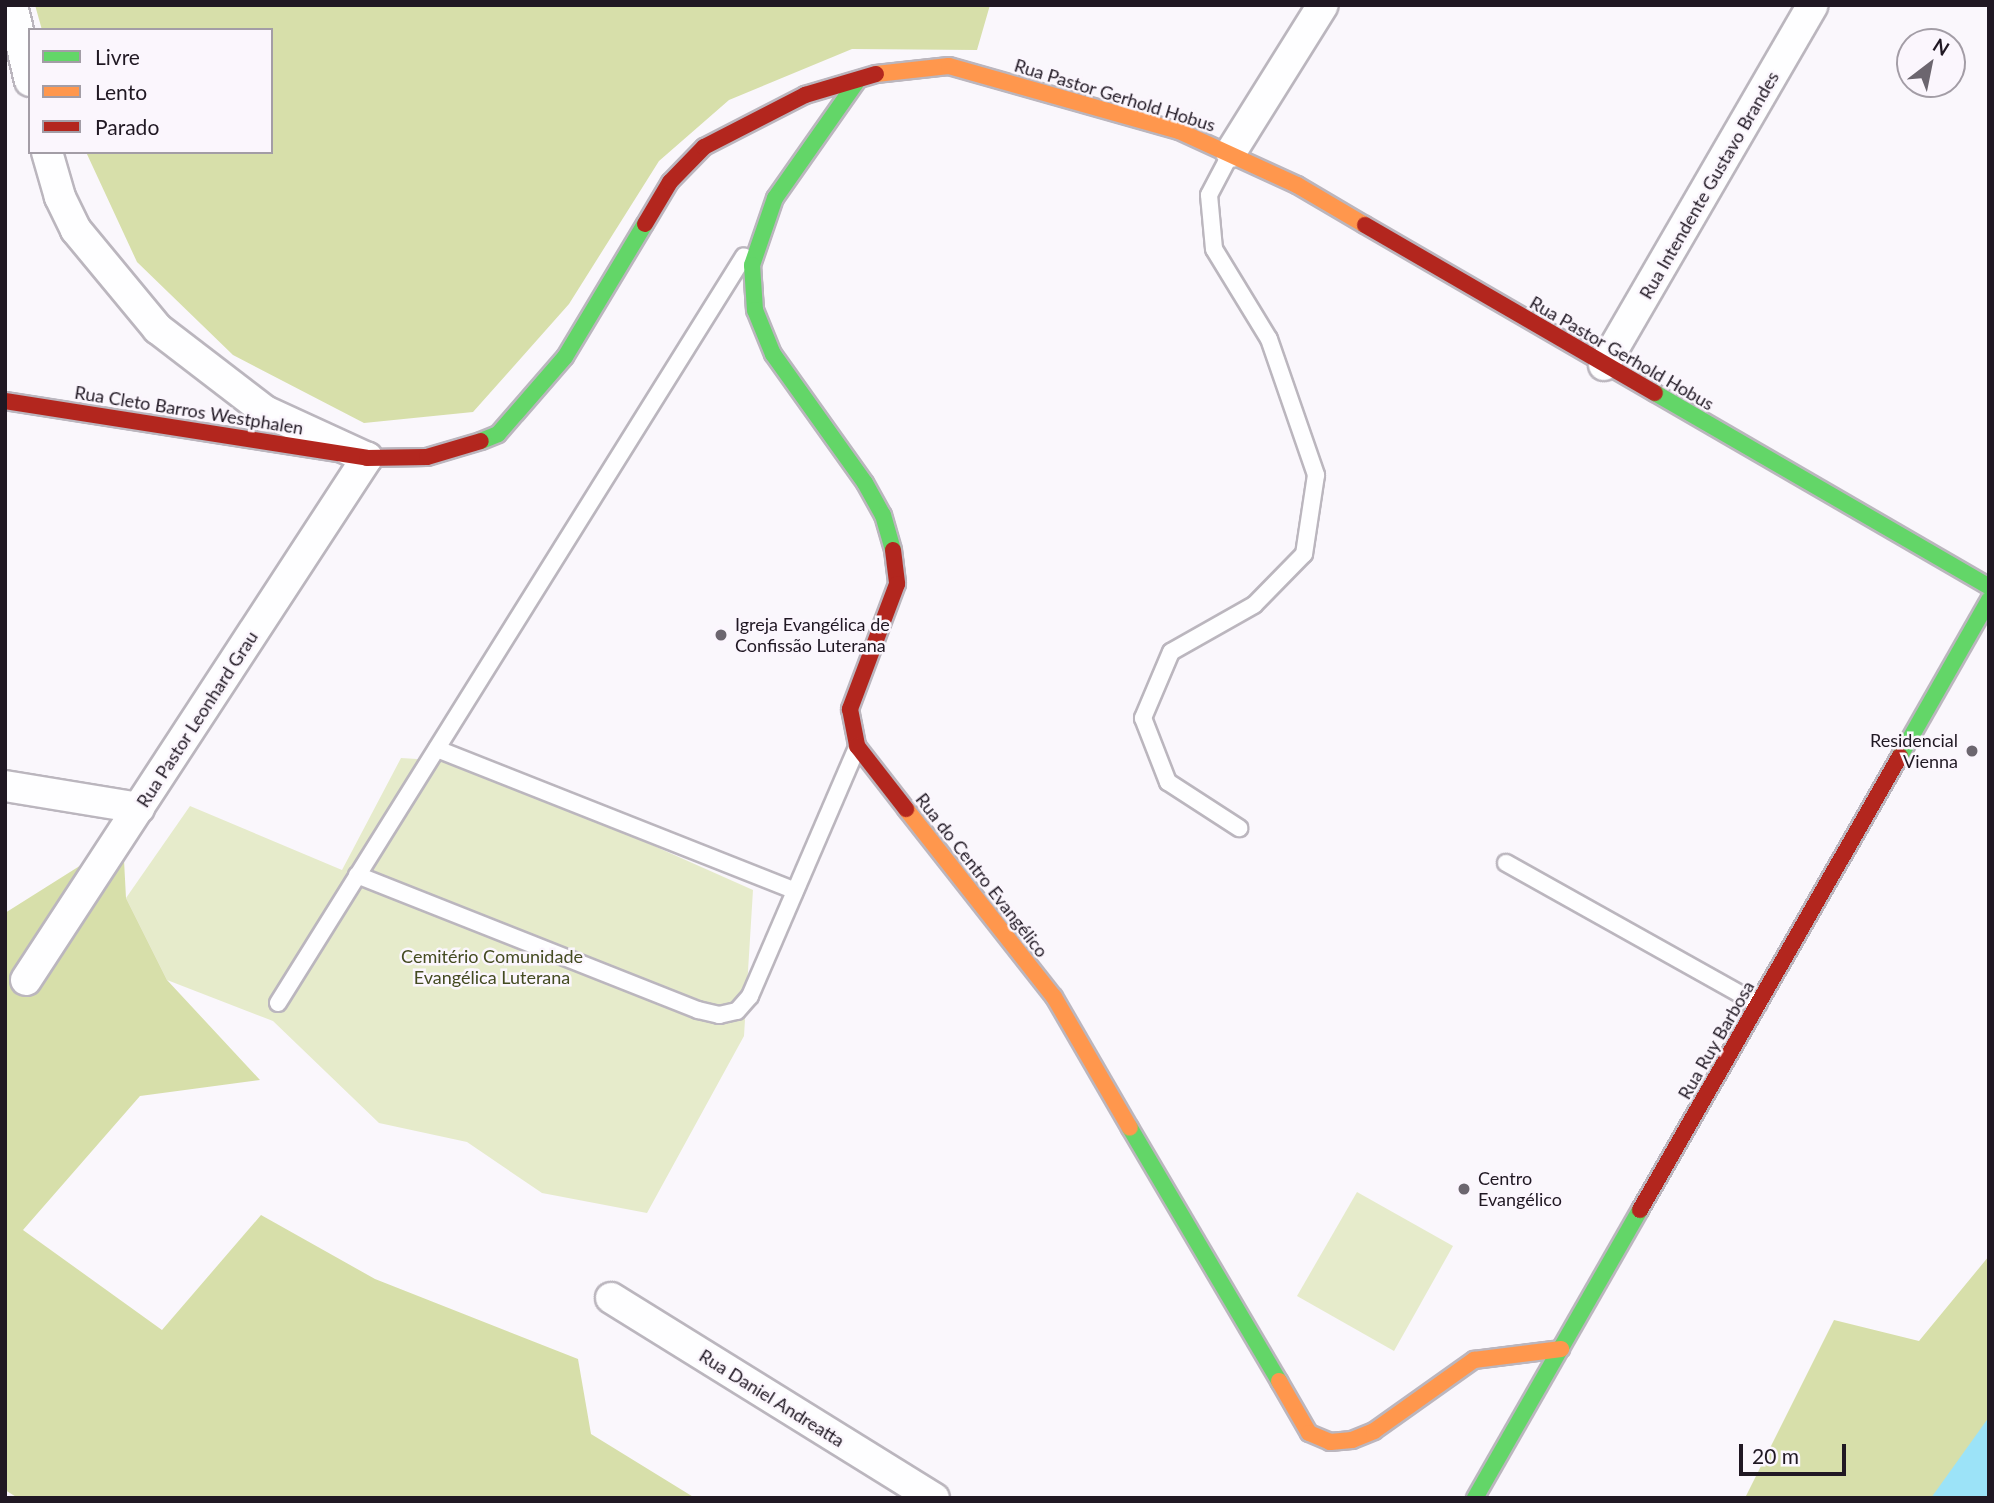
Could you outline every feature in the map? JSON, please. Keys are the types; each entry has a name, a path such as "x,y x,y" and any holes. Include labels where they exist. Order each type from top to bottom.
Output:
{"street":[{"path":"12,5 28,72"},
{"path":"1231,152 1323,5"},
{"name":"Rua Intendente Gustavo Brandes","path":"1604,365 1814,5"},
{"name":"Rua Pastor Gerhold Hobus","path":"368,458 427,457 498,434 565,357 670,182 704,147 805,95 892,69 948,66 1179,131 1231,152 1387,236 1604,365 1989,587"},
{"name":"Rua do Centro Evangélico","path":"858,80 775,198 760,231 752,265 755,310 774,354 865,483 883,515 894,548 897,584 850,709 857,747 1054,997 1309,1433 1330,1442 1352,1440 1374,1431 1474,1360 1561,1349"},
{"path":"48,154 60,197 76,230 159,329 265,411 368,458"},
{"name":"Rua Cleto Barros Westphalen","path":"5,401 368,458"},
{"name":"Rua Pastor Leonhard Grau","path":"26,980 368,458"},
{"name":"Rua Ruy Barbosa","path":"1475,1498 1989,600"},
{"path":"5,786 139,808"},
{"name":"Rua Daniel Andreatta","path":"611,1298 934,1498"},
{"path":"1454,1498 1505,1447"}],"lane":[{"path":"1231,152 1209,195 1214,248 1269,339 1316,475 1304,554 1254,605 1171,652 1143,718 1168,782 1239,828"},
{"path":"278,1003 760,231"},
{"path":"357,875 719,1015 737,1011 750,996 857,747"},
{"path":"436,749 795,891"},
{"path":"1506,863 1758,1004"}],"green space":[{"path":"35,5 990,5 977,50 852,49 729,100 659,161 569,304 473,412 364,423 233,355 137,262 87,154 273,154 273,28 41,28"},
{"name":"Cemitério Comunidade Evangélica Luterana","path":"401,758 465,762 753,890 744,1036 647,1213 542,1193 467,1142 379,1123 273,1021 167,980 126,898 190,806 342,870"},
{"path":"105,850 124,860 126,898 167,980 260,1080 140,1096 23,1230 162,1330 261,1215 375,1279 578,1359 591,1434 695,1498 18,1498 5,1490 5,913"},
{"path":"1357,1192 1453,1246 1394,1351 1297,1296"},
{"path":"1989,1256 1989,1444 1949,1498 1745,1498 1834,1320 1919,1341"}],"water":[{"path":"1989,1417 1989,1498 1931,1498"}],"traffic: fast":[{"path":"858,80 775,198 752,265 755,310 773,354 865,483 883,515 893,550"},
{"path":"481,441 498,434 565,357 645,224"},
{"path":"1655,393 1989,587"},
{"path":"1900,756 1989,600"},
{"path":"1130,1128 1279,1381"},
{"path":"1475,1498 1640,1210"}],"traffic: slow":[{"path":"876,74 949,66 1179,131 1297,185 1365,225"},
{"path":"906,809 1054,997 1130,1128"},
{"path":"1279,1381 1309,1433 1330,1442 1352,1440 1374,1431 1474,1360 1561,1349"}],"traffic: jam":[{"path":"645,224 670,182 704,147 805,95 876,74"},
{"path":"1365,225 1655,393"},
{"path":"5,401 367,458 427,457 481,441"},
{"path":"893,550 897,584 850,709 857,746 906,809"},
{"path":"1640,1210 1900,756"}],"place":[{"name":"Igreja Evangélica de Confissão Luterana","path":"721,635"},
{"name":"Residencial Vienna","path":"1972,751"},
{"name":"Centro Evangélico","path":"1464,1189"}]}
